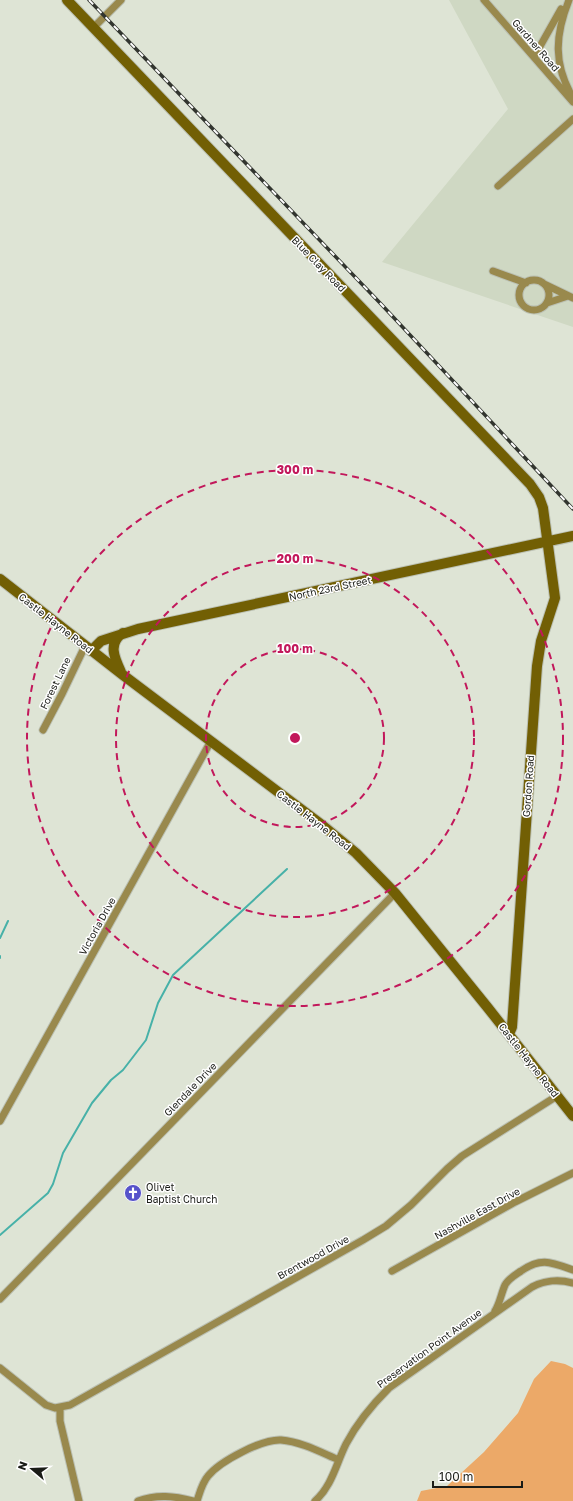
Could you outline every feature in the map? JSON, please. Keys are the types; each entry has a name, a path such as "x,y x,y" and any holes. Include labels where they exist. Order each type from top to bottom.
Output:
{"main road":[{"name":"Blue Clay Road","path":"67,0 530,484 542,502 548,541"},
{"name":"North 23rd Street","path":"88,648 101,641 125,632 573,536"},
{"name":"Gordon Road","path":"509,1034 512,1027 537,666 542,641 555,598 548,541"},
{"name":"Castle Hayne Road","path":"0,580 123,676 343,842 372,868 395,893 573,1116"},
{"path":"123,676 115,659 114,646 119,636 125,632"}],"street":[{"path":"93,28 121,0"},
{"name":"Gardner Road","path":"484,0 573,102"},
{"path":"534,57 568,0"},
{"path":"568,0 562,16 559,32 558,59 561,73 573,98"},
{"path":"498,186 573,119"},
{"path":"493,271 526,283 535,281 544,284 570,297"},
{"path":"526,283 520,291 520,296 523,305 531,310 540,309 547,303 570,297"},
{"path":"544,284 549,293 547,303"},
{"name":"Forest Lane","path":"43,730 88,648"},
{"name":"Victoria Drive","path":"0,1121 211,741"},
{"name":"Glendale Drive","path":"0,1299 395,893"},
{"name":"Brentwood Drive","path":"60,1408 70,1405 386,1226 411,1205 447,1168 462,1156 557,1096"},
{"name":"Nashville East Drive","path":"392,1271 515,1202 573,1173"},
{"name":"Preservation Point Avenue","path":"494,1313 499,1304 505,1286 510,1279 531,1264 549,1262 573,1270"},
{"name":"Preservation Point Avenue","path":"315,1501 330,1482 358,1422 389,1388 494,1313 538,1284 556,1280 573,1283"},
{"path":"0,1368 43,1403 50,1407 60,1408 60,1421 79,1501"},
{"path":"197,1501 202,1484 216,1467 241,1452 264,1443 279,1440 303,1444 339,1460"},
{"path":"138,1501 160,1495 193,1501"}],"shaded area":[{"path":"449,0 573,0 573,327 382,262 508,109"},
{"path":"551,1361 565,1364 573,1368 573,1501 417,1501 421,1491 447,1486 484,1452 518,1413 534,1379"}],"waterway":[{"path":"0,1235 48,1193 53,1184 63,1153 92,1103 111,1080 123,1070 146,1040 158,1003 173,975 287,869"},
{"path":"0,938 8,921"}],"railway":[{"path":"89,0 381,304 573,509"}],"place":[{"name":"Olivet Baptist Church","path":"133,1193"}]}
